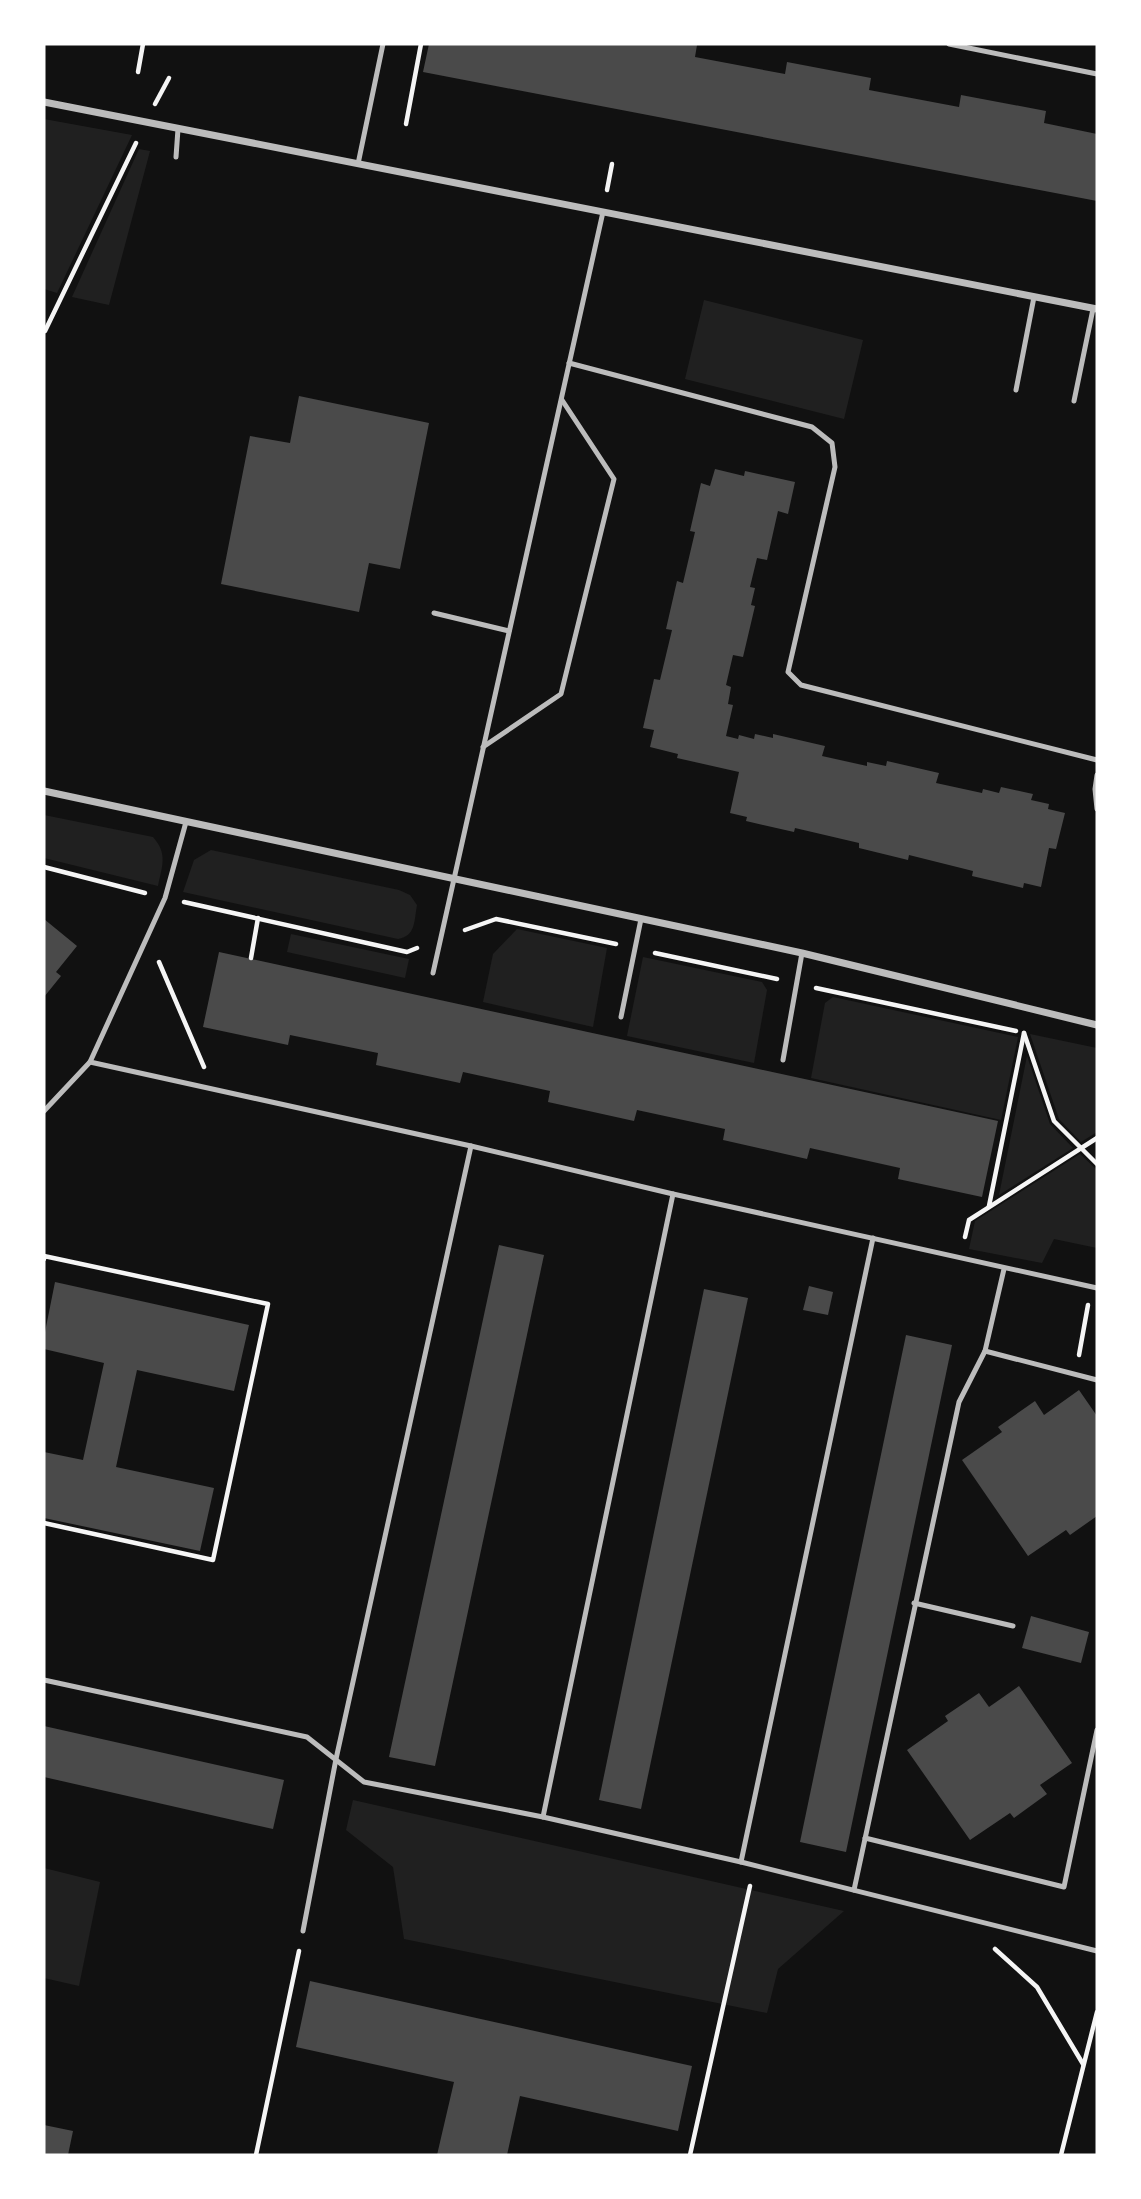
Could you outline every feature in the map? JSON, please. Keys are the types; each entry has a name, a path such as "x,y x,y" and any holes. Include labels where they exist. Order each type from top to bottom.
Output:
{"street":[{"path":"44,102 1095,309"},
{"path":"44,791 802,953 1097,1025"}],"lane":[{"path":"358,164 383,44"},
{"path":"949,44 1097,74"},
{"path":"176,157 178,128"},
{"path":"433,973 603,212"},
{"path":"1016,390 1034,297"},
{"path":"1074,401 1095,309"},
{"path":"569,363 811,427 832,443 835,467 788,672 801,685 1097,760"},
{"path":"483,747 561,694 614,479 561,399"},
{"path":"434,613 509,631"},
{"path":"1097,775 1094,789 1097,809"},
{"path":"44,1111 90,1062 165,898 186,822"},
{"path":"621,1017 640,919"},
{"path":"783,1060 802,953"},
{"path":"90,1062 471,1146 1003,1269 1095,1287"},
{"path":"303,1931 336,1759 471,1146"},
{"path":"544,1816 673,1194"},
{"path":"741,1861 873,1238"},
{"path":"854,1890 959,1402 985,1351 1003,1269"},
{"path":"985,1351 1097,1380"},
{"path":"915,1603 1013,1626"},
{"path":"44,1680 307,1737 364,1782 544,1816 741,1861 1097,1951"},
{"path":"865,1838 1064,1887 1097,1730"}],"path":[{"path":"138,72 143,44"},
{"path":"406,124 421,44"},
{"path":"151,111 169,78"},
{"path":"45,331 141,131"},
{"path":"44,867 165,898 407,952 496,919 1024,1033"},
{"path":"251,958 258,918"},
{"path":"148,936 213,1089"},
{"path":"1024,1033 1055,1121 1097,1164"},
{"path":"989,1206 1024,1033"},
{"path":"960,1258 969,1220 1097,1138"},
{"path":"44,1259 44,1256 268,1304 213,1560 44,1523"},
{"path":"1079,1356 1095,1287"},
{"path":"690,2155 755,1865"},
{"path":"959,1916 1037,1987 1083,2064"},
{"path":"256,2155 303,1931"},
{"path":"1062,2155 1097,2012"}],"shaded area":[{"path":"44,119 132,135 57,293 44,289"},
{"path":"139,149 150,151 109,305 72,297"},
{"path":"704,300 863,340 844,419 685,379"},
{"path":"44,815 153,837 162,855 158,886 44,858"},
{"path":"211,850 399,890 410,895 417,905 413,927 408,935 398,939 183,892 194,860"},
{"path":"517,929 607,948 593,1027 483,1002 493,954"},
{"path":"291,934 409,959 405,978 287,952"},
{"path":"643,957 762,982 767,990 754,1063 627,1036"},
{"path":"833,997 1018,1037 1001,1120 811,1078 825,1003"},
{"path":"1030,1034 1097,1048 1097,1132 1081,1142 1059,1119"},
{"path":"1027,1056 1050,1124 1073,1148 999,1195"},
{"path":"1080,1154 1097,1170 1097,1248 1054,1239 1042,1263 969,1249 975,1221"},
{"path":"353,1800 844,1911 778,1969 767,2013 404,1939 393,1867 346,1830"},
{"path":"44,1868 100,1882 79,1986 44,1978"}],"building":[{"path":"429,44 693,44 697,45 695,57 785,74 787,62 871,78 869,90 959,107 961,95 1046,111 1044,123 1097,134 1097,201 423,72"},
{"path":"299,396 429,423 400,569 369,563 359,612 221,584 250,436 290,443"},
{"path":"715,469 744,476 745,471 795,482 788,514 778,511 767,560 757,558 750,587 755,588 751,605 755,606 743,657 733,655 726,685 731,687 728,704 733,705 726,736 738,739 739,735 754,739 755,734 773,738 773,734 825,746 822,756 867,766 867,762 886,766 887,761 939,773 936,783 982,793 983,789 999,793 1001,787 1033,794 1031,800 1049,804 1048,809 1065,813 1056,849 1049,848 1041,887 1024,883 1023,888 972,876 973,871 909,855 908,860 859,848 859,843 795,828 794,832 746,821 747,817 730,813 739,772 677,758 678,754 650,747 654,730 643,728 654,679 660,680 672,630 666,629 677,581 683,583 695,532 690,531 701,483 710,486"},
{"path":"44,919 77,946 56,972 61,976 44,997"},
{"path":"219,952 998,1121 982,1197 898,1179 900,1168 810,1148 807,1159 723,1140 725,1129 637,1110 634,1121 548,1102 550,1091 463,1072 460,1083 376,1065 378,1053 290,1035 288,1045 203,1027"},
{"path":"499,1245 544,1255 435,1766 389,1757"},
{"path":"55,1282 249,1325 234,1391 137,1370 116,1467 214,1488 200,1551 44,1518 44,1452 83,1460 104,1363 44,1349"},
{"path":"809,1286 833,1292 828,1315 803,1310"},
{"path":"704,1289 748,1298 641,1809 599,1800"},
{"path":"906,1335 952,1345 846,1852 800,1842"},
{"path":"1079,1390 1097,1416 1097,1516 1070,1535 1066,1530 1028,1556 962,1460 1002,1432 998,1427 1035,1401 1044,1415"},
{"path":"1031,1616 1089,1632 1081,1663 1022,1648"},
{"path":"1019,1686 1072,1763 1040,1785 1047,1794 1014,1818 1010,1813 970,1840 907,1750 948,1721 945,1716 979,1693 989,1707"},
{"path":"44,1726 284,1780 273,1829 44,1777"},
{"path":"310,1981 692,2066 678,2131 520,2096 507,2155 437,2155 454,2082 296,2047"},
{"path":"44,2125 73,2131 68,2155 44,2155"}]}
